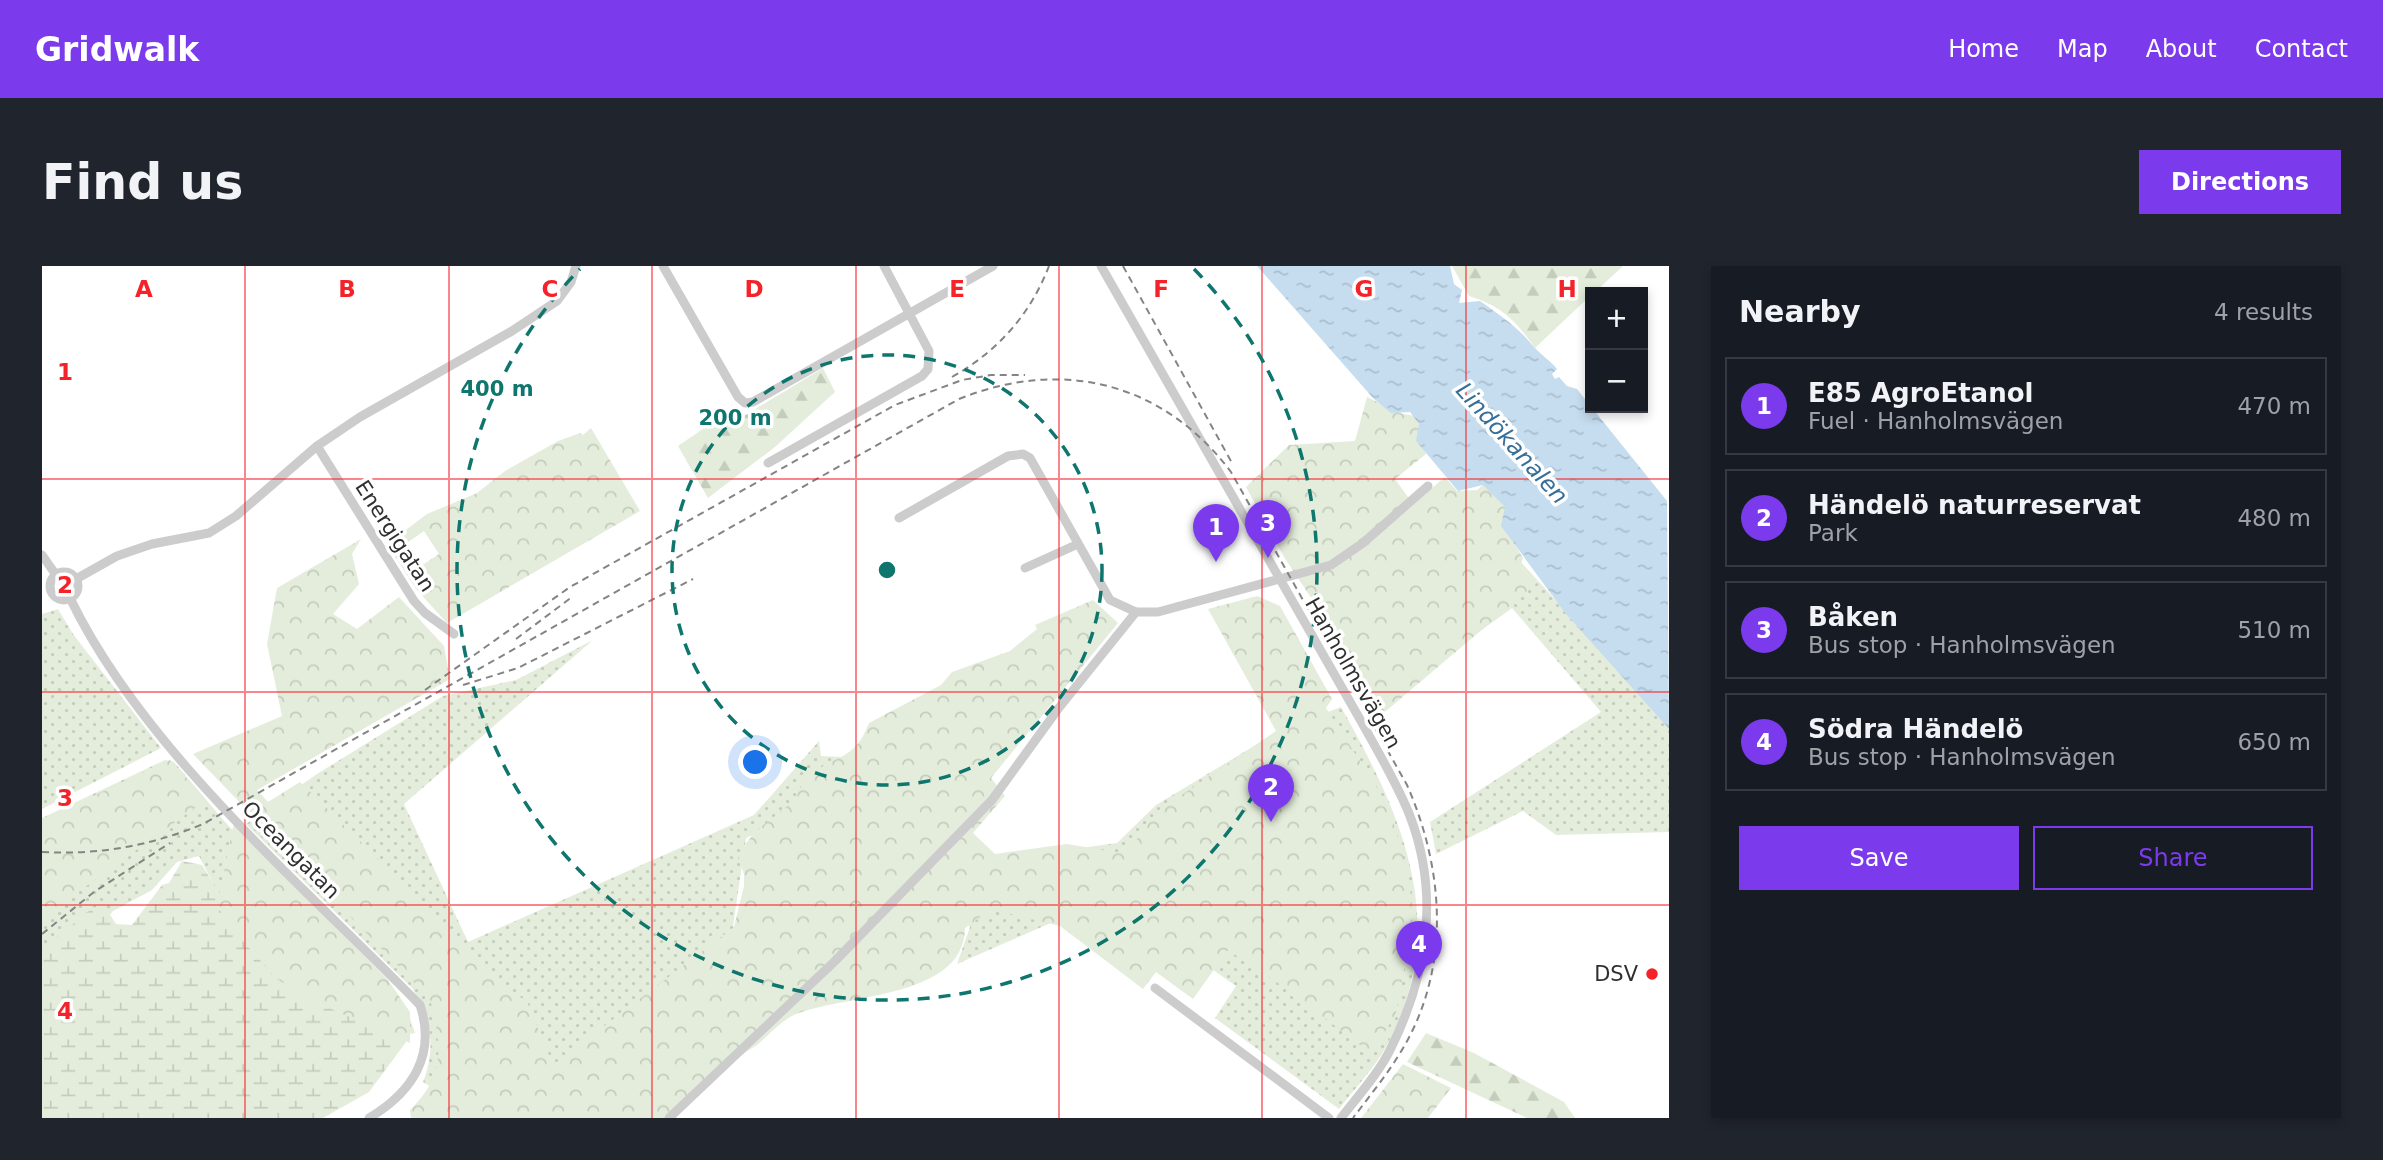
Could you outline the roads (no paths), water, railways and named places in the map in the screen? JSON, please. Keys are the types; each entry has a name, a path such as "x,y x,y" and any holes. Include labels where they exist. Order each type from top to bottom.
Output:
{"street":[{"path":"76,579 117,556 152,544 209,533 236,516 317,446 360,417 512,331 557,301 571,282 576,266"},
{"path":"663,266 738,397 745,403 753,402 993,266"},
{"path":"768,463 922,376 928,369 929,351 884,266"},
{"name":"Hanholmsvägen","path":"1101,266 1398,789 1416,834 1426,884 1426,936 1419,979 1408,1013 1390,1050 1341,1118"},
{"name":"Energigatan","path":"317,446 414,601 425,613 454,634"},
{"path":"899,518 1007,456 1023,454 1030,458 1110,600 1136,612 1158,612 1331,565 1363,543 1428,486"},
{"path":"1025,568 1079,544"},
{"path":"42,555 56,575"},
{"path":"67,572 76,579 77,590 70,598 60,599 52,593 50,583 56,575 67,572"},
{"name":"Oceangatan","path":"70,598 84,628 125,690 174,751 236,821 420,1005 426,1022 420,1071 395,1102 369,1118"},
{"path":"669,1118 834,962 992,800 1058,709 1136,612"},
{"path":"1155,988 1329,1118"}],"water":[{"name":"Lindökanalen","path":"1257,266 1450,266 1454,284 1462,290 1459,303 1480,301 1515,328 1557,369 1552,374 1555,379 1559,377 1567,386 1577,389 1585,399 1585,413 1596,413 1667,501 1669,729 1566,614 1501,526 1505,507 1483,485 1458,491 1416,441 1419,424 1410,412 1391,413 1373,398"}],"railway":[{"path":"952,377 984,356 1011,330 1032,300 1049,266"},
{"path":"1123,266 1232,463"},
{"path":"425,690 570,587 895,405 962,380 991,375 1025,375"},
{"path":"42,852 84,852 124,847 164,838 203,824 959,399 998,386 1036,380 1073,380 1109,386 1143,399 1175,417 1204,442 1231,472 1407,785 1419,816 1434,881 1437,914 1436,947 1430,980 1406,1043 1353,1118"},
{"path":"463,685 518,668 693,579"},
{"path":"516,639 572,597"},
{"path":"42,934 94,892 170,843"}],"place":[{"name":"Båken","path":"1268,558"},
{"name":"E85 AgroEtanol","path":"1216,562"},
{"name":"Händelö naturreservat","path":"1271,822"},
{"name":"DSV","path":"1652,974"},
{"name":"Södra Händelö","path":"1419,979"}]}
